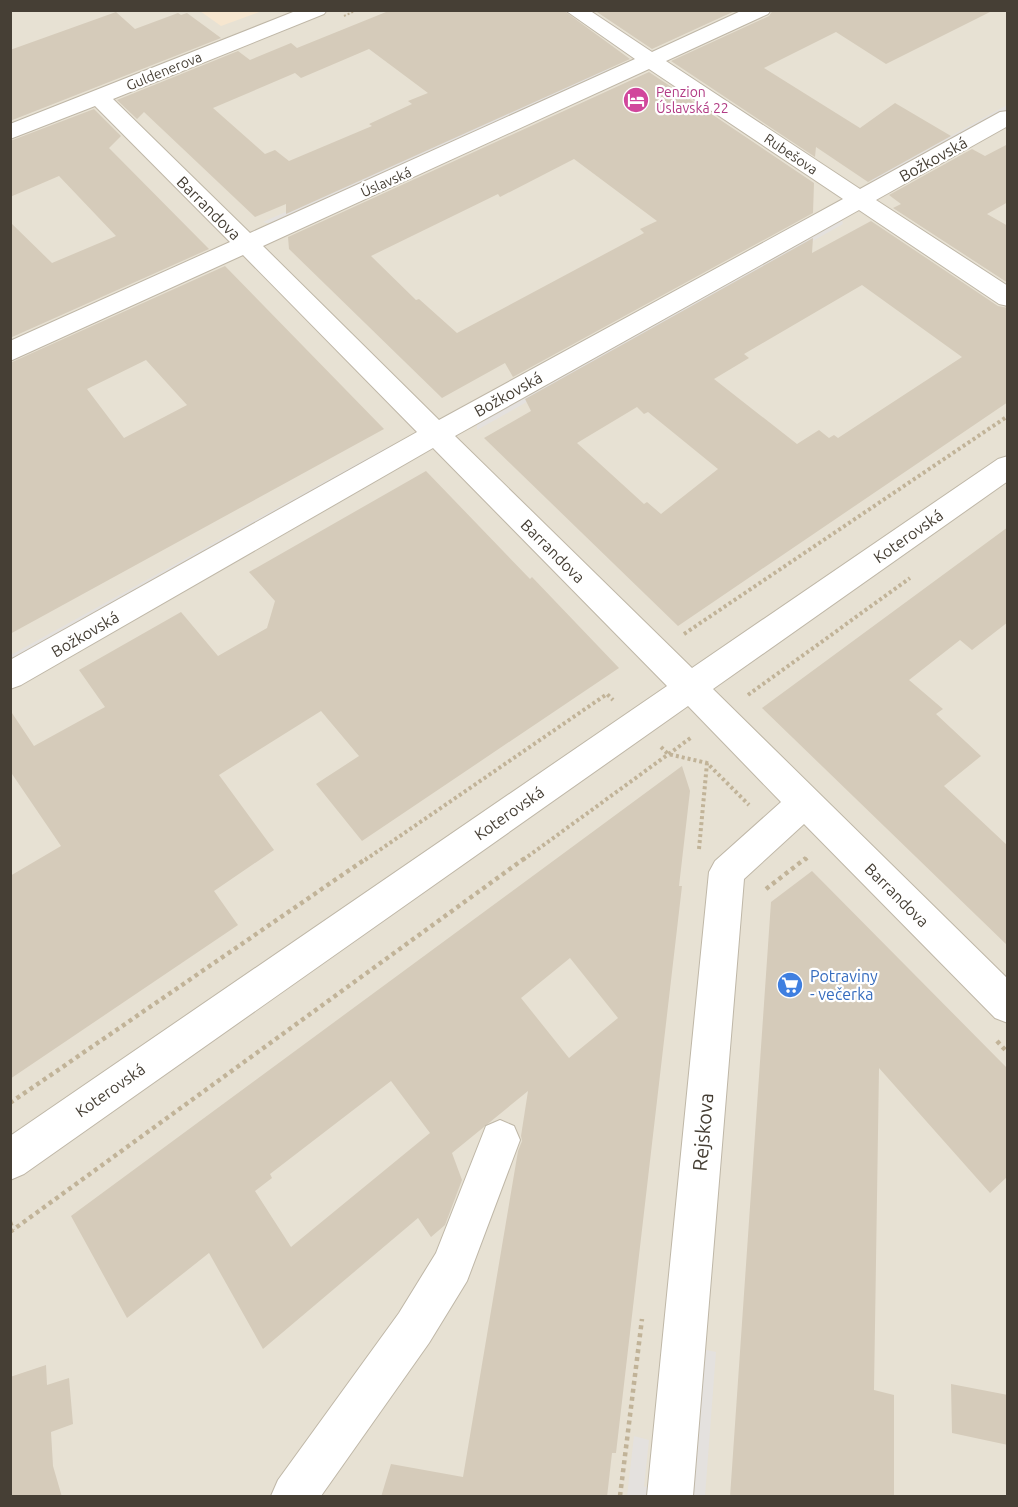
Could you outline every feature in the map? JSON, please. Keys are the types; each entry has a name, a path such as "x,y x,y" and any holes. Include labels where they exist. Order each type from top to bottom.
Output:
{"street":[{"name":"Guldenerova","path":"10,132 317,10"},
{"name":"Rubešova","path":"575,10 1008,298"},
{"name":"Úslavská","path":"10,352 761,10"},
{"path":"229,23 248,38"},
{"name":"Barrandova","path":"99,97 1008,1005"},
{"name":"Božkovská","path":"10,676 436,434 1008,117"},
{"name":"Koterovská","path":"10,1160 1008,466"},
{"name":"Rejskova","path":"670,1497 727,872 805,802"},
{"path":"294,1497 414,1328 452,1266 500,1140"}],"path":[{"path":"655,654 1008,416"},
{"path":"10,1221 12,1231 912,576"},
{"path":"10,1102 607,694"},
{"path":"668,754 707,764"},
{"path":"759,895 810,855"},
{"path":"992,1036 1008,1053"}],"shaded area":[{"path":"11,11 1007,11 1007,1496 11,1496"},
{"path":"200,11 262,11 221,26"},
{"path":"611,67 607,73 274,225 263,222"},
{"path":"1007,105 1007,113 878,184 871,180"},
{"path":"840,211 843,224 477,430 477,412"},
{"path":"389,446 403,448 11,670 11,655"},
{"path":"697,1348 716,1352 705,1496 685,1496"},
{"path":"634,1436 649,1440 644,1487 660,1483 659,1496 627,1496"}],"building":[{"path":"391,10 563,10 630,59 286,214 286,204 255,217 144,112 137,119 117,100 238,51 250,60 291,43 297,48","holes":["369,49 428,93 408,101 412,104 369,124 372,126 289,161 275,150 265,154 213,108 295,73 301,78"]},
{"path":"594,10 737,10 652,49"},
{"path":"773,10 994,10 886,64 836,32 764,68 860,128 895,103 951,136 868,182 816,147 815,157 671,61 769,16"},
{"path":"116,12 135,29 178,13 181,15 187,13 221,38 10,121 10,50"},
{"path":"649,72 814,183 813,213 513,377 505,363 442,398 289,249 288,237","holes":["574,159 657,221 640,229 644,233 457,333 419,299 416,300 371,256 498,194 500,197"]},
{"path":"94,109 121,136 109,148 209,249 10,338 10,222 52,263 116,236 59,176 10,197 10,141"},
{"path":"1008,144 1008,202 987,214 1008,226 1008,283 893,208 901,204 889,195 972,149 985,156"},
{"path":"871,221 998,306 1008,308 1008,402 678,626 484,438 531,411 525,399 813,238 812,253","holes":["862,285 962,357 838,438 834,435 829,438 819,430 797,444 714,379 749,358 744,354","637,407 644,414 648,412 718,469 661,514 647,502 644,504 577,443"]},
{"path":"225,266 384,429 10,634 10,363","holes":["146,360 187,405 124,438 87,389"]},
{"path":"426,471 619,668 362,841 316,784 359,756 321,711 219,775 274,850 214,891 238,925 10,1079 10,876 61,846 10,771 10,710 34,746 105,707 79,670 181,612 218,656 267,628 275,601 249,572"},
{"path":"1008,527 1008,622 972,650 960,640 909,680 943,709 936,714 981,756 944,786 1008,846 1008,946 762,708"},
{"path":"682,766 690,791 679,886 682,886 616,1453 612,1453 607,1497 381,1497 391,1464 463,1477 518,1151 522,1141 528,1091 452,1153 462,1180 445,1225 431,1237 418,1218 263,1349 209,1253 127,1318 71,1216","holes":["570,958 618,1018 569,1058 521,998","391,1081 430,1133 291,1247 255,1191 272,1178 270,1174"]},
{"path":"812,871 1008,1069 1008,1176 990,1193 879,1068 874,1390 894,1395 894,1497 730,1497 771,902"},
{"path":"46,1365 47,1385 69,1378 73,1424 51,1432 53,1466 62,1497 10,1497 10,1377"},
{"path":"951,1384 1008,1395 1008,1445 952,1433"}],"place":[{"name":"Penzion Úslavská 22","path":"636,100"},
{"name":"Potraviny - večerka","path":"790,985"}]}
